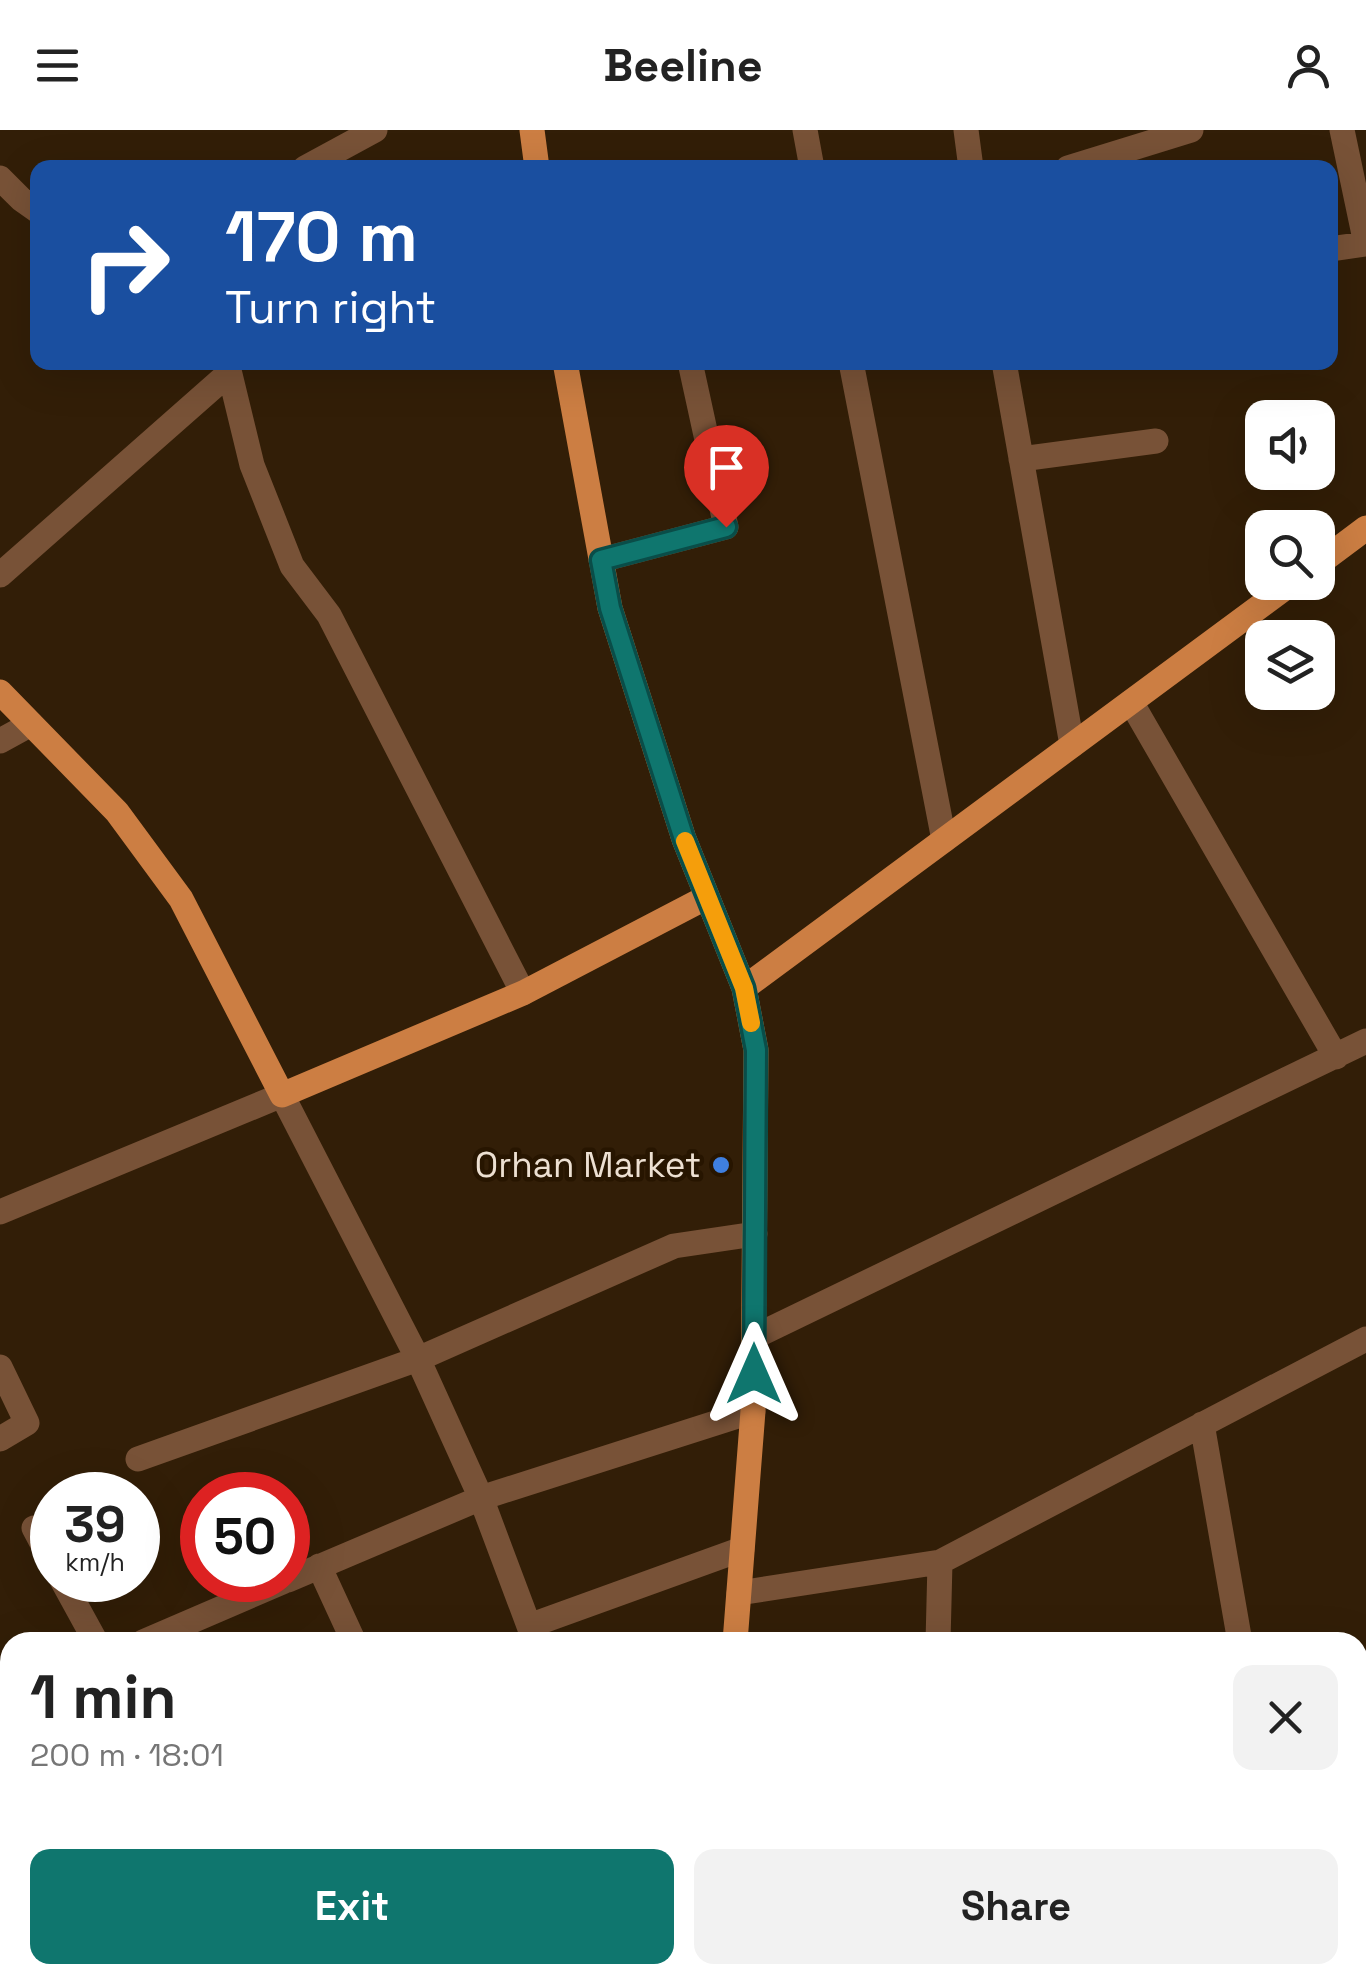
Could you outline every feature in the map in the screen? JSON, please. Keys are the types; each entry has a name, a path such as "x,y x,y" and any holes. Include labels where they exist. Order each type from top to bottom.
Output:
{"main road":[{"path":"532,130 537,160"},
{"path":"566,370 610,608 684,839 744,988 756,1050 753,1412 736,1632"},
{"path":"1335,551 1366,528"},
{"path":"744,988 1269,600"},
{"path":"0,692 117,812 181,898 282,1095 523,993 708,897"}],"street":[{"path":"320,160 375,130"},
{"path":"805,130 811,160"},
{"path":"966,130 970,160"},
{"path":"1094,160 1192,130"},
{"path":"1338,249 1366,244 1342,130"},
{"path":"0,178 30,206"},
{"path":"0,575 226,370"},
{"path":"228,370 252,464 292,566 329,615 523,993"},
{"path":"601,560 726,527 692,370"},
{"path":"853,370 944,840"},
{"path":"1005,370 1072,745"},
{"path":"1021,459 1156,440"},
{"path":"754,1337 1357,1052 1132,702"},
{"path":"0,741 31,724"},
{"path":"0,1212 282,1095 418,1359 482,1498 531,1632"},
{"path":"138,1460 418,1359 674,1246 755,1234"},
{"path":"739,1593 940,1562 1366,1340"},
{"path":"0,1367 27,1423 0,1439"},
{"path":"310,1570 482,1498 753,1412"},
{"path":"1202,1424 1238,1632"},
{"path":"537,1632 742,1549"},
{"path":"938,1632 940,1562"},
{"path":"319,1566 349,1632"},
{"path":"74,1602 91,1632"},
{"path":"166,1632 236,1602"}],"slow traffic":[{"path":"685,841 744,988 751,1023"}],"place":[{"name":"Orhan Market","path":"721,1165"}],"route":[{"path":"726,527 601,560 610,608 684,839 744,988 756,1050 754,1374"}]}
